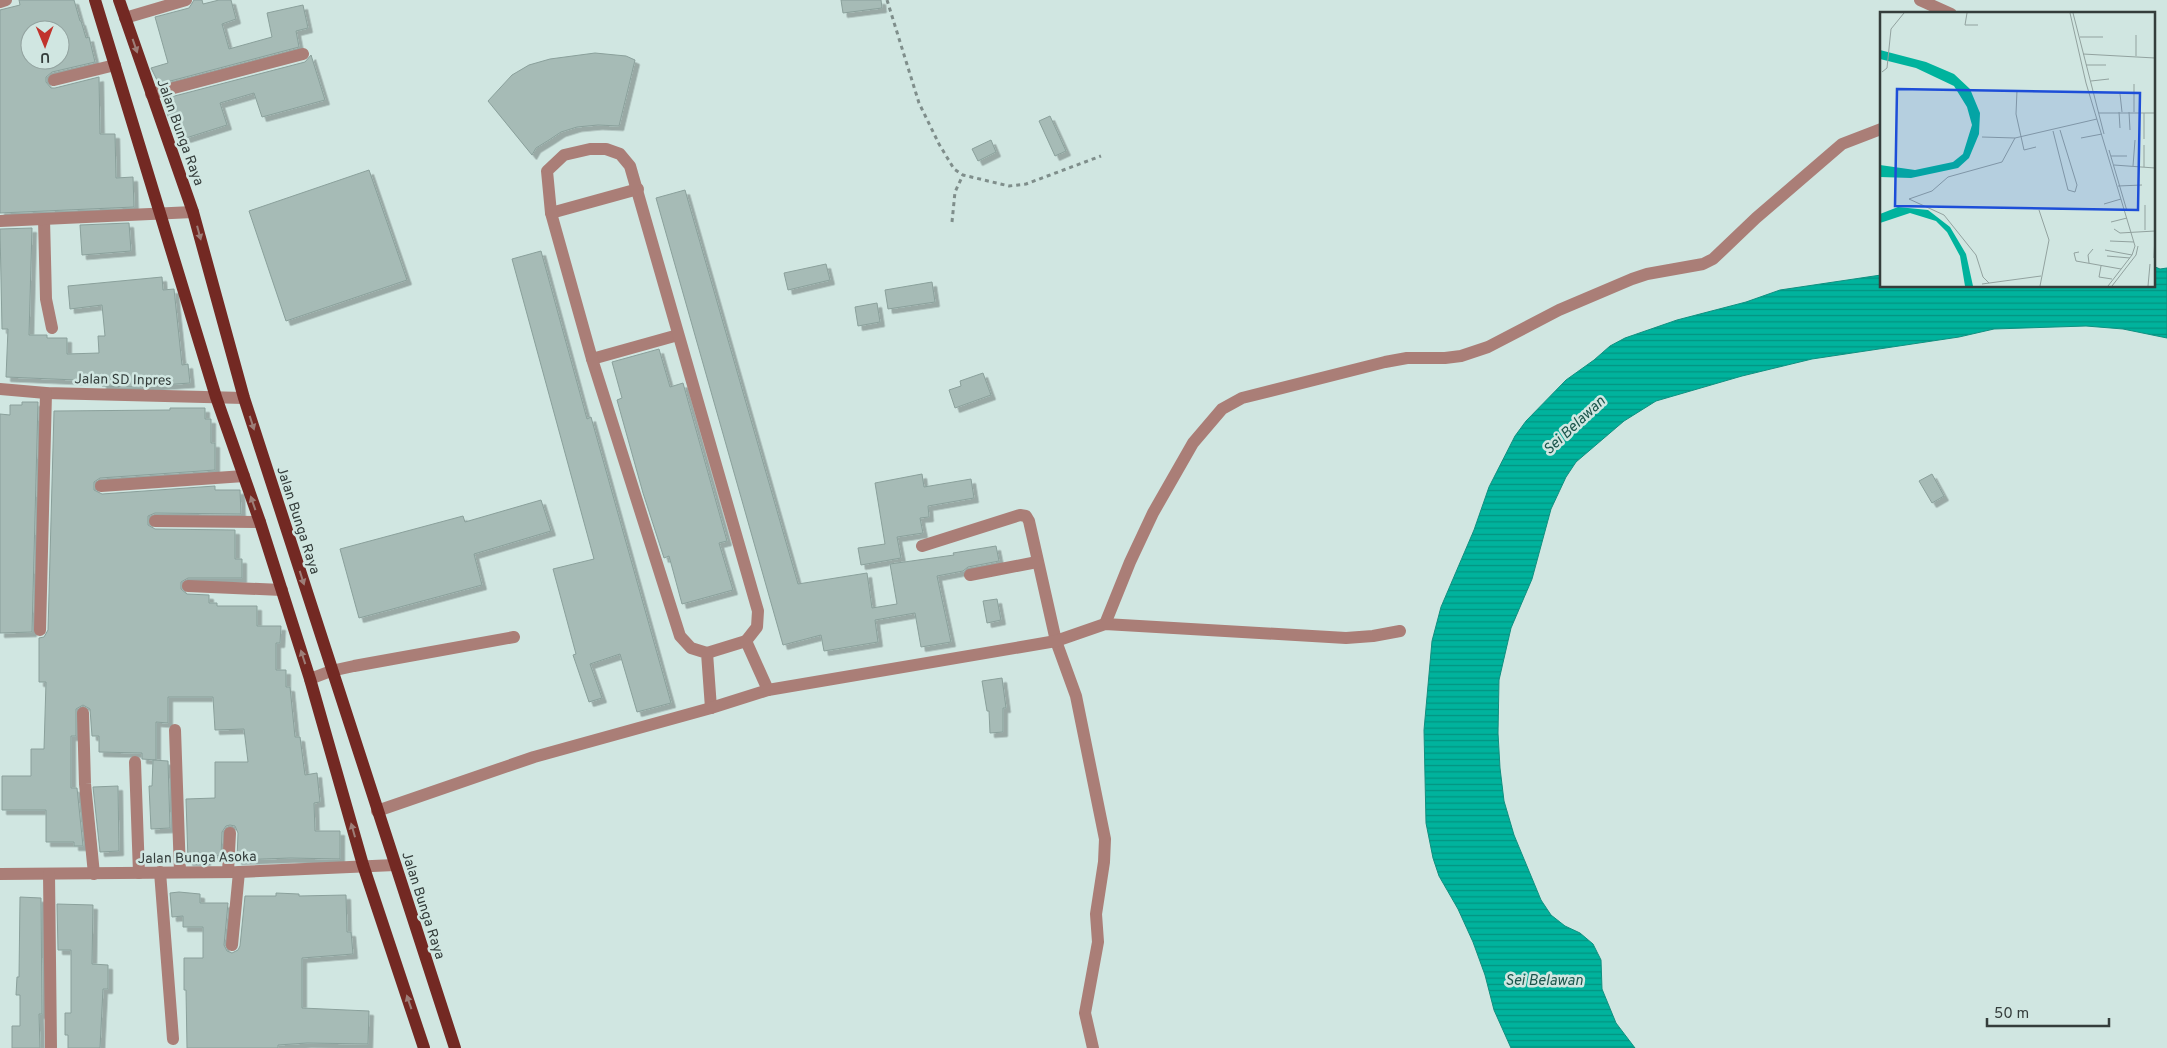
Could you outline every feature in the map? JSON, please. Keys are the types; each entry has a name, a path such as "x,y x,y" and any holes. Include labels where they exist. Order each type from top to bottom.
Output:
{"main road":[{"path":"95,0 162,214 216,397 282,590 310,679 363,865 424,1048"},
{"name":"Jalan Bunga Raya","path":"119,0 193,212 244,398 331,671 455,1048"}],"street":[{"path":"0,2 6,0"},
{"path":"125,18 186,0"},
{"path":"1920,0 1947,12"},
{"path":"151,94 303,54"},
{"path":"54,80 115,65"},
{"path":"1105,624 1130,562 1175,472 1193,443 1222,410 1242,398 1385,362 1407,358 1461,356 1488,347 1559,310 1632,279 1647,274 1703,264 1713,259 1756,218 1842,144 1880,129"},
{"path":"590,148 606,149 620,154 630,166 638,189 758,611 757,627 746,641 707,653 691,648 680,636 592,359 551,213 547,171 564,155 590,148"},
{"path":"551,213 638,189"},
{"path":"0,221 193,212"},
{"path":"44,220 46,299 52,328"},
{"path":"592,359 678,335"},
{"name":"Jalan SD Inpres","path":"0,389 46,393 244,398"},
{"path":"40,630 46,393"},
{"path":"101,486 244,476"},
{"path":"922,546 1020,515 1026,516 1029,522 1056,640 1076,696 1105,839 1104,862 1096,914 1098,942 1085,1013 1093,1048"},
{"path":"156,521 260,522"},
{"path":"970,575 1037,562"},
{"path":"188,586 282,590"},
{"path":"377,811 534,757 712,708 768,690 1056,640 1105,624 1346,638 1400,631"},
{"path":"310,679 331,671 514,637"},
{"path":"746,641 768,690"},
{"path":"707,653 712,708"},
{"path":"84,713 85,784 94,874"},
{"path":"175,730 180,872"},
{"path":"135,762 139,873"},
{"path":"230,833 234,872 232,945"},
{"name":"Jalan Bunga Asoka","path":"0,874 234,872 394,864"},
{"path":"160,872 173,1039"},
{"path":"49,874 51,1048"}],"path":[{"path":"887,0 920,103 939,144 954,168 963,175 1009,186 1026,184 1101,156"},
{"path":"952,222 955,192 963,175"}],"water":[{"name":"Sei Belawan","path":"2154,266 2160,269 2167,268 2167,338 2123,329 2086,326 1994,329 1959,337 1812,359 1742,376 1656,401 1624,421 1576,462 1566,477 1551,509 1532,579 1511,628 1499,680 1498,733 1500,768 1504,801 1514,835 1541,900 1551,915 1565,926 1580,933 1593,944 1601,960 1602,989 1616,1023 1635,1048 1511,1048 1494,1010 1485,975 1473,942 1458,909 1439,876 1433,858 1426,823 1424,730 1432,641 1441,607 1474,530 1489,487 1515,436 1526,421 1566,380 1610,346 1625,338 1677,320 1746,302 1780,290 1880,275 1880,288 2154,288"}],"building":[{"path":"19,0 74,0 86,38 89,37 95,62 70,68 70,20 20,20 20,70 61,70 52,72 46,77 46,82 51,88 99,77 100,134 115,134 116,178 133,177 134,207 0,213 0,10 20,5"},
{"path":"194,0 202,0 203,4 219,0 231,0 236,19 222,24 229,49 272,37 267,13 303,5 308,28 296,31 299,47 159,84 151,68 168,63 155,17 189,8"},
{"path":"841,0 881,0 882,8 843,13"},
{"path":"595,53 626,56 635,60 619,126 577,127 561,132 536,148 532,155 488,101 512,75 529,65 550,59"},
{"path":"311,55 325,100 262,117 254,93 220,103 227,125 186,138 178,116 169,119 163,99 305,62"},
{"path":"1050,116 1066,151 1055,156 1039,121"},
{"path":"991,140 996,152 978,161 972,149"},
{"path":"369,170 407,280 286,321 249,211"},
{"path":"685,190 798,584 867,573 872,608 897,604 890,564 954,555 953,553 996,546 999,561 937,576 951,642 921,647 915,613 875,620 878,642 824,651 821,635 783,645 656,198"},
{"path":"129,223 131,251 82,255 80,225"},
{"path":"32,228 29,335 47,335 47,338 67,338 67,354 99,353 98,336 105,336 102,305 70,309 68,286 162,277 163,290 174,289 182,365 188,364 190,383 135,387 102,386 102,380 6,377 8,329 2,329 0,229"},
{"path":"541,251 587,419 591,417 671,703 637,712 620,654 590,664 602,698 589,702 573,655 576,654 553,569 594,559 512,259"},
{"path":"826,264 830,280 788,290 784,273"},
{"path":"932,282 935,302 888,309 885,290"},
{"path":"877,303 880,322 858,326 855,307"},
{"path":"659,349 670,387 683,383 727,541 719,543 733,590 682,604 669,556 664,558 643,493 617,400 622,398 612,362"},
{"path":"983,373 991,395 955,408 949,390 961,386 960,381"},
{"path":"22,402 38,402 32,632 0,633 0,414 10,415 10,405 22,405"},
{"path":"170,408 205,408 205,419 211,419 211,443 215,443 215,470 100,478 94,482 94,490 102,494 215,486 215,490 240,490 241,514 155,513 148,516 148,525 155,529 235,530 235,559 242,559 242,578 188,578 181,582 181,589 187,594 209,595 209,603 217,603 217,606 257,606 257,626 281,626 280,643 276,643 276,670 286,670 286,687 290,687 295,737 300,737 305,775 317,773 320,802 314,803 315,831 340,831 340,859 237,860 238,833 235,826 230,825 226,826 222,832 221,856 206,855 206,861 188,861 186,799 215,798 215,762 248,762 244,729 215,730 213,697 168,697 168,723 156,722 156,760 142,759 142,753 99,752 99,736 92,736 90,709 83,705 76,709 76,736 71,736 71,788 77,788 83,846 74,846 74,842 46,842 46,810 2,810 2,776 31,776 31,749 44,749 46,682 39,682 39,638 44,637 48,630 54,411 170,410"},
{"path":"922,474 924,487 971,479 974,498 928,506 929,517 920,518 923,533 897,537 901,558 861,565 858,548 885,544 875,483"},
{"path":"1932,474 1944,496 1932,503 1919,481"},
{"path":"541,500 551,531 474,554 482,585 359,618 340,549 463,516 465,522"},
{"path":"997,599 1001,620 987,623 983,601"},
{"path":"1002,678 1006,708 1003,708 1003,732 990,733 989,711 987,711 982,681"},
{"path":"153,760 168,761 170,828 151,829 149,786 152,786"},
{"path":"118,786 119,851 100,852 93,787"},
{"path":"170,893 200,894 200,903 228,903 224,945 227,951 232,953 238,950 240,946 245,896 276,896 276,893 299,894 299,896 346,895 347,932 351,932 353,954 302,958 302,1008 369,1011 368,1044 307,1043 278,1045 278,1048 187,1048 184,958 203,958 203,927 183,927 183,916 172,917"},
{"path":"20,897 41,898 42,1014 39,1014 40,1048 12,1048 12,1026 20,1026 20,995 16,995 17,977 19,977"},
{"path":"57,904 93,905 92,964 108,965 108,989 103,989 100,1048 68,1048 68,1035 65,1035 65,1013 71,1013 71,950 58,950"}]}
